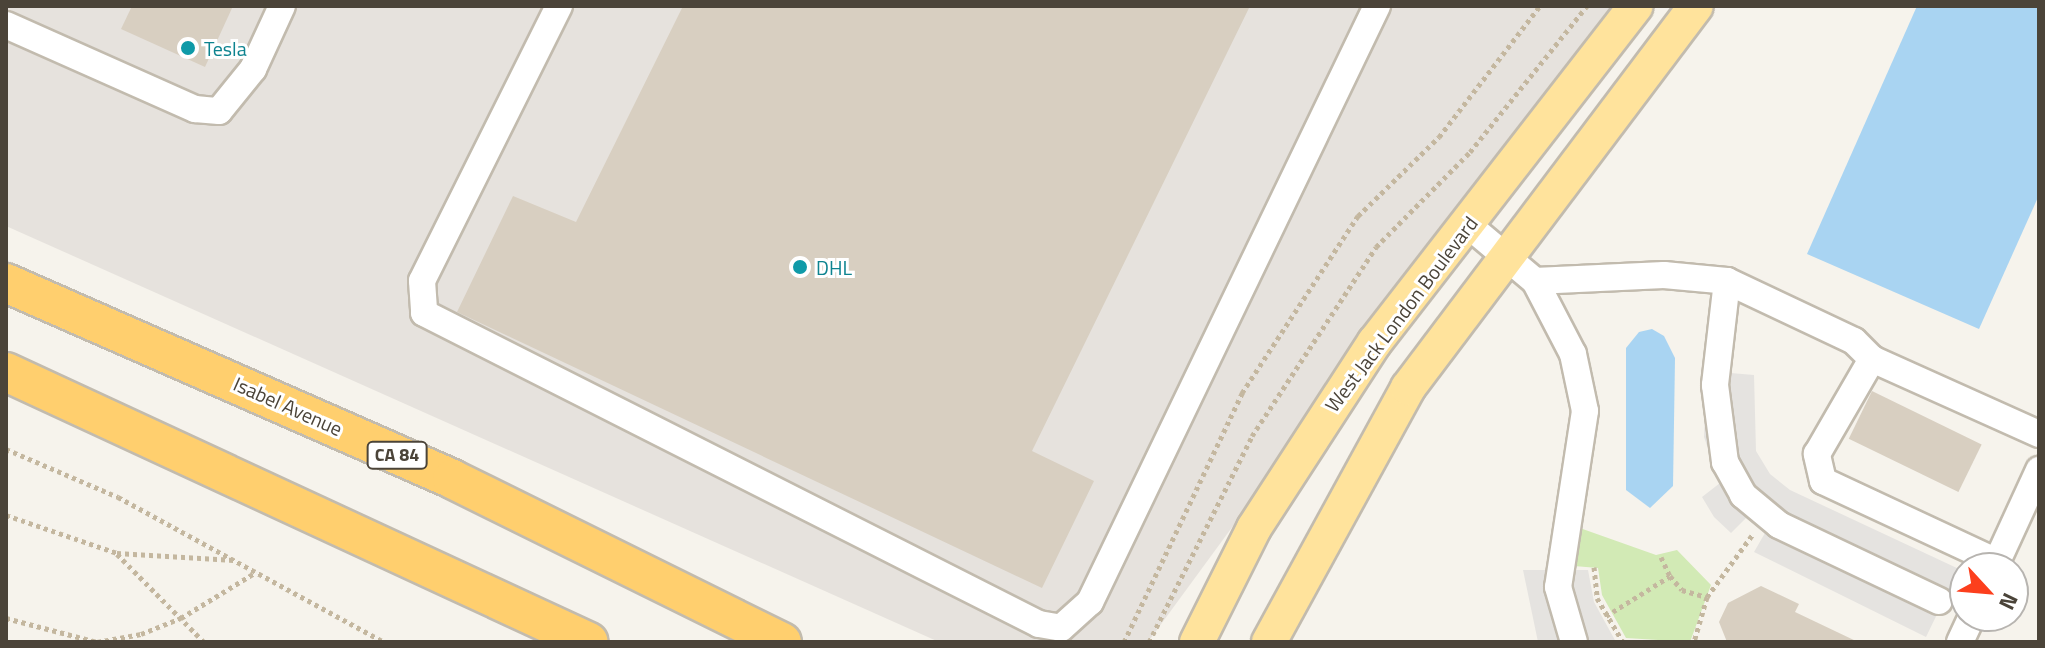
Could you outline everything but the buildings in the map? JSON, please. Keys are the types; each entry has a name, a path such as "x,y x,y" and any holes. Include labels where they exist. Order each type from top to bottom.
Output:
{"highway":[{"name":"Isabel Avenue","path":"6,283 452,479 782,642"},
{"path":"6,372 589,642"}],"main road":[{"name":"West Jack London Boulevard","path":"1197,642 1254,528 1309,439 1467,224 1636,6"},
{"path":"1269,642 1408,388 1696,6"}],"lane":[{"path":"6,25 195,109 219,111 253,69 282,6"},
{"path":"559,6 422,281 424,313 1039,624 1061,628 1090,602 1377,6"},
{"path":"1467,224 1535,281 1573,354 1585,411 1558,587 1574,642"},
{"path":"1535,281 1664,275 1727,281 1854,341 1872,359 2039,434"},
{"path":"1727,281 1715,385 1725,462 1743,495 1767,515 1939,601"},
{"path":"1872,359 1817,454 1823,481 1968,552"},
{"path":"2001,552 2039,470"}],"path":[{"path":"1124,642 1250,380 1358,216 1439,137 1540,6"},
{"path":"1149,642 1252,436 1376,247 1470,152 1587,6"},
{"path":"6,449 118,497 384,642"},
{"path":"6,515 117,553 237,560"},
{"path":"1694,642 1707,597 1767,515"},
{"path":"117,553 177,620 204,642"},
{"path":"1661,557 1670,576 1682,590 1707,597"},
{"path":"1594,567 1606,616 1623,642"},
{"path":"6,618 97,642 177,620 257,571"},
{"path":"1606,616 1670,576"}],"shaded area":[{"path":"6,6 1614,6 1148,642 939,642 6,226"},
{"path":"1707,371 1754,375 1756,451 1770,474 1790,490 1949,564 1949,590 1926,637 1754,552 1765,533 1746,518 1731,533 1714,517 1702,497 1720,483 1704,437"},
{"path":"1523,570 1588,570 1594,602 1616,642 1538,642"}],"green space":[{"path":"1577,527 1656,555 1677,550 1711,585 1690,642 1626,638 1602,595 1598,568 1574,566"}],"water":[{"path":"1917,6 2039,6 2039,195 1979,329 1807,254"},
{"path":"1652,329 1664,336 1675,358 1673,486 1650,508 1626,490 1626,348 1639,332"}],"place":[{"name":"Tesla","path":"188,48"},
{"name":"DHL","path":"800,267"}]}
